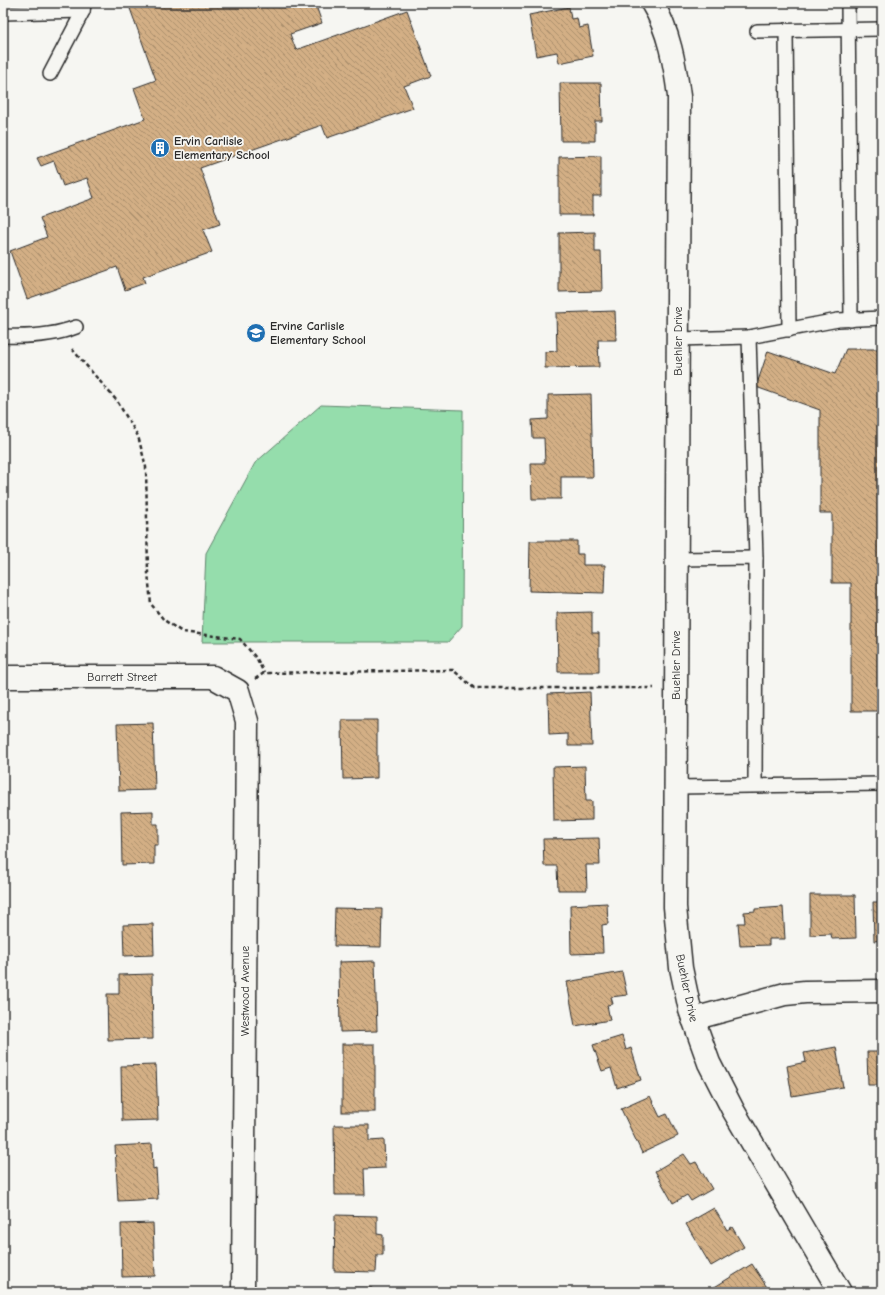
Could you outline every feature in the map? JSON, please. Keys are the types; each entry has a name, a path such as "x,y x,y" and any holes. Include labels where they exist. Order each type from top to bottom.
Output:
{"street":[{"name":"Buehler Drive","path":"657,4 668,40 676,74 679,96 676,927 681,968 693,1019 709,1064 733,1110 840,1292"},
{"name":"Barrett Street","path":"3,677 213,677 238,691"},
{"name":"Westwood Avenue","path":"238,691 247,721 243,1292"},
{"path":"693,1019 785,994 805,992 882,991"}],"lane":[{"path":"848,3 851,320"},
{"path":"3,13 84,7"},
{"path":"50,74 84,7"},
{"path":"757,30 882,29"},
{"path":"786,30 789,330"},
{"path":"678,339 749,337 838,320 882,318"},
{"path":"3,336 22,337 70,329"},
{"path":"749,337 756,558 755,786"},
{"path":"677,559 756,558"},
{"path":"676,787 882,784"}],"path":[{"path":"70,329 70,347 118,402 138,436 146,467 148,573 151,604 164,620 182,632 240,639 257,659 264,673"},
{"path":"238,691 264,673 453,670 474,688 676,688"}],"green space":[{"path":"321,405 463,410 462,626 448,642 202,642 206,553 255,463"}],"building":[{"name":"Ervin Carlisle Elementary School","path":"128,3 315,3 322,23 290,34 296,50 407,10 431,76 404,86 413,108 327,138 322,125 200,168 220,224 203,230 212,252 143,277 145,283 125,290 117,267 27,299 10,251 47,237 40,218 94,198 87,178 63,186 54,161 41,166 37,158 145,119 134,88 156,80"},
{"path":"569,7 571,19 577,18 579,28 588,26 593,56 559,63 557,52 536,56 529,15"},
{"path":"560,83 601,83 602,121 595,121 595,141 561,141"},
{"path":"601,156 601,196 593,196 593,215 559,215 559,157"},
{"path":"595,232 595,252 601,252 602,291 559,292 559,233"},
{"path":"615,311 616,340 598,340 599,367 545,368 545,352 557,351 556,313"},
{"path":"846,349 882,349 882,711 851,711 851,583 832,583 832,513 820,513 820,410 756,387 768,351 835,374"},
{"path":"591,394 593,477 561,477 561,499 532,499 531,463 545,463 544,438 533,438 532,420 548,419 548,395"},
{"path":"530,541 577,541 577,554 583,554 583,565 605,565 604,593 529,591"},
{"path":"592,612 592,633 599,633 599,672 558,672 557,613"},
{"path":"590,692 592,746 568,746 568,734 549,735 548,694"},
{"path":"342,720 377,720 377,778 343,779"},
{"path":"153,723 155,790 119,791 117,724"},
{"path":"585,766 586,801 592,801 592,820 554,821 553,767"},
{"path":"153,811 153,824 158,824 158,845 154,845 154,864 122,865 121,812"},
{"path":"599,838 600,865 586,865 587,890 558,890 557,866 544,866 543,839"},
{"path":"810,895 855,895 856,938 832,939 831,934 810,935"},
{"path":"873,902 882,902 882,940 874,941"},
{"path":"607,903 608,924 602,925 603,953 571,954 570,905"},
{"path":"783,907 785,939 769,939 769,945 740,946 738,923 745,923 744,912 755,911 755,909"},
{"path":"335,908 382,909 381,947 334,946"},
{"path":"153,924 154,955 124,956 123,925"},
{"path":"375,961 377,1031 340,1032 339,962"},
{"path":"622,972 627,995 611,997 613,1004 607,1005 610,1020 575,1026 567,982"},
{"path":"152,974 153,1039 108,1040 107,994 119,994 119,975"},
{"path":"622,1036 626,1050 631,1048 641,1080 617,1088 611,1068 602,1071 593,1045"},
{"path":"342,1044 375,1044 375,1112 342,1112"},
{"path":"836,1047 843,1087 792,1096 787,1066 806,1062 804,1053"},
{"path":"867,1052 882,1052 882,1085 868,1085"},
{"path":"156,1065 158,1120 122,1121 121,1066"},
{"path":"650,1096 660,1117 667,1114 678,1136 642,1153 621,1109"},
{"path":"334,1125 369,1125 369,1141 384,1140 385,1168 364,1169 365,1195 335,1195"},
{"path":"152,1144 153,1169 156,1168 158,1199 118,1201 115,1146"},
{"path":"684,1154 691,1164 696,1162 712,1189 691,1201 687,1195 673,1203 655,1171"},
{"path":"714,1208 727,1230 732,1227 744,1247 711,1266 686,1224"},
{"path":"335,1215 377,1216 377,1234 383,1235 383,1255 377,1255 376,1272 334,1271"},
{"path":"153,1223 155,1276 122,1277 121,1224"},
{"path":"752,1264 770,1292 715,1292 713,1288"},
{"path":"335,1287 372,1288 372,1292 335,1292"}],"place":[{"name":"Ervin Carlisle Elementary School","path":"160,148"},
{"name":"Ervine Carlisle Elementary School","path":"256,333"}]}
